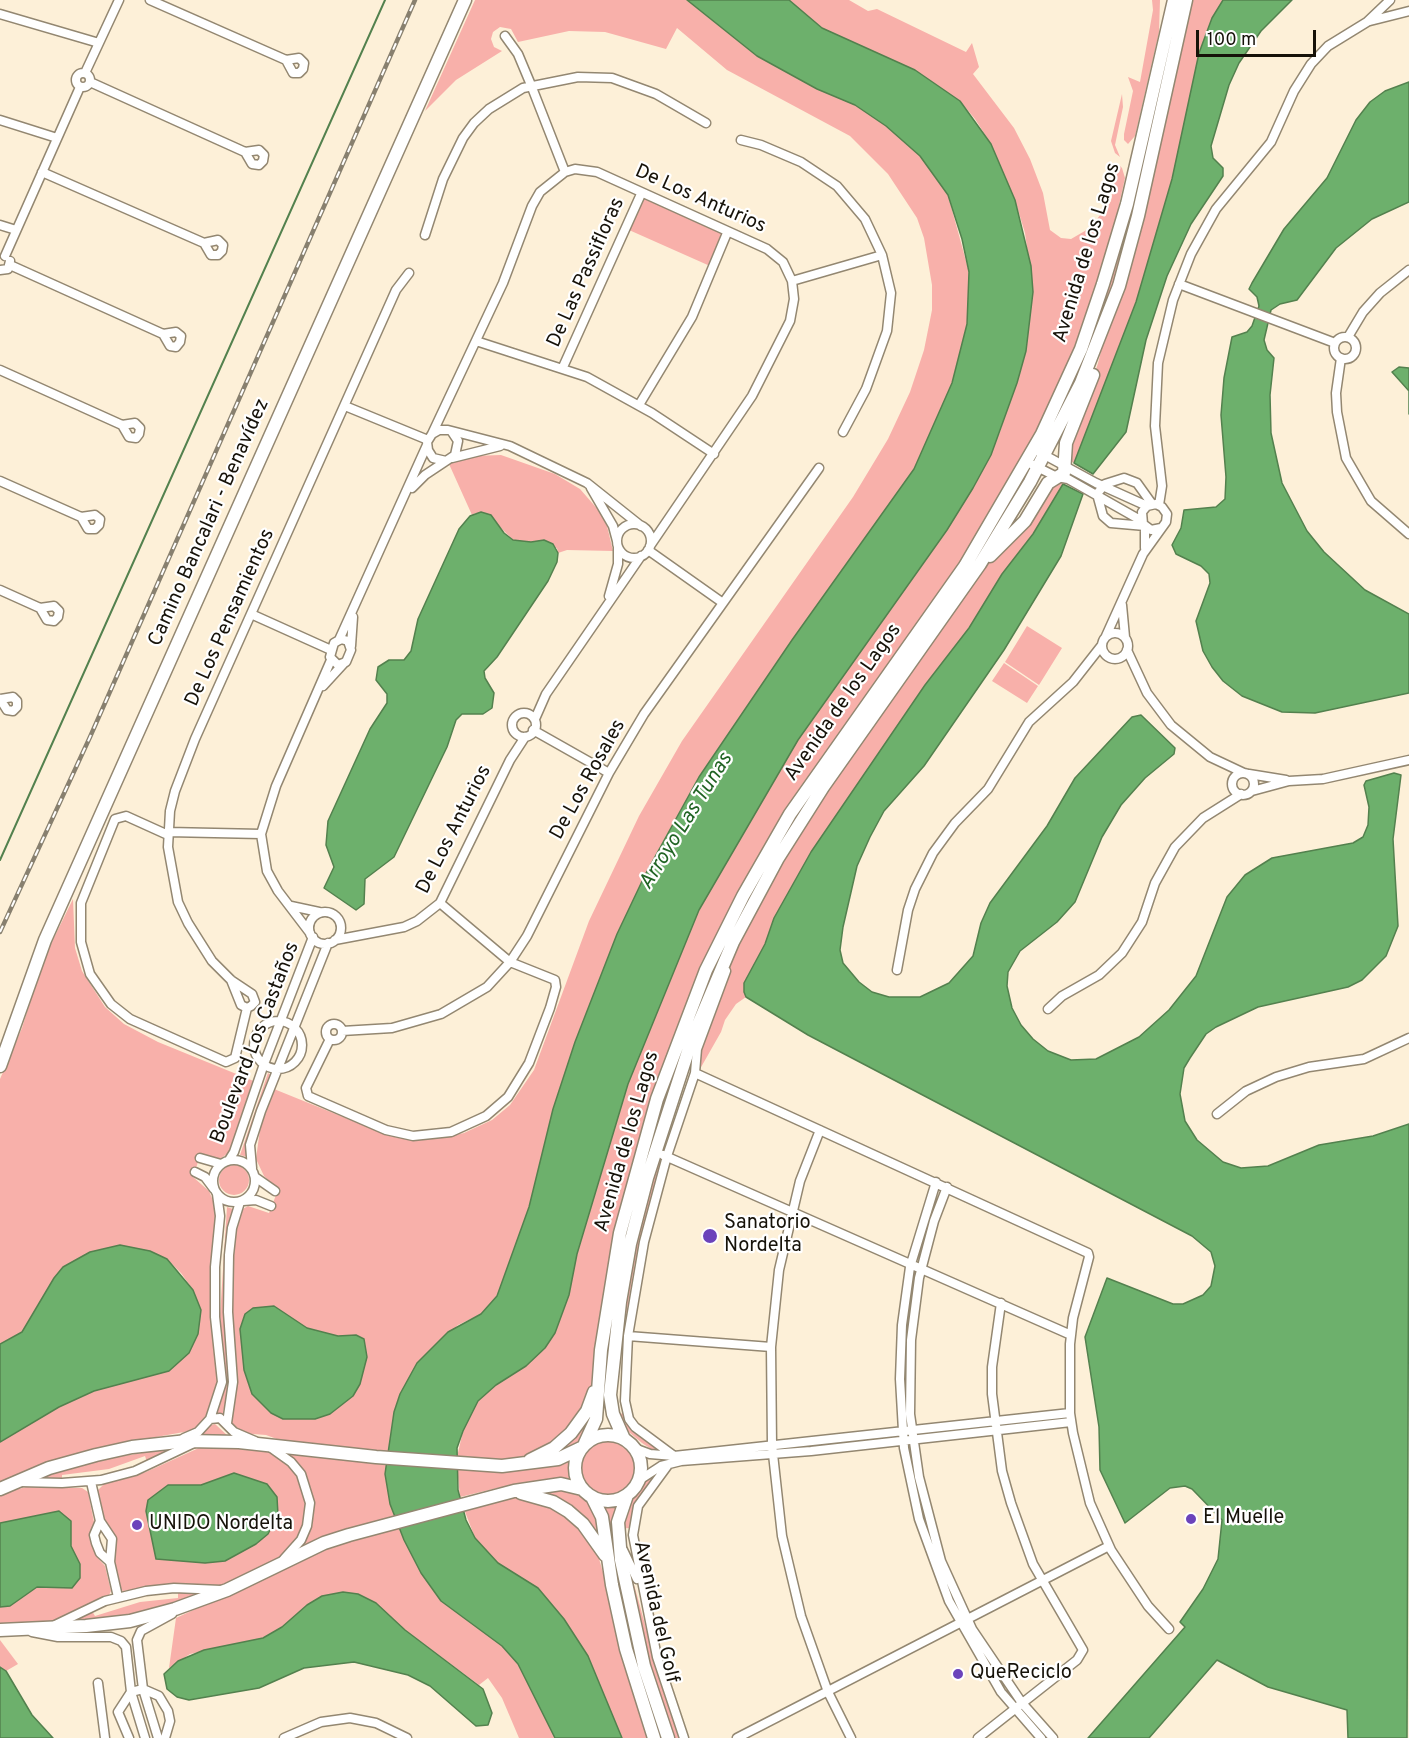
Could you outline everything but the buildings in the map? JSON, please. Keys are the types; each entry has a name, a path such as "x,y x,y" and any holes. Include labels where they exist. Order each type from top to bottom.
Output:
{"street":[{"path":"80,87 76,82 76,77 85,73 119,0"},
{"path":"150,0 286,60"},
{"name":"Camino Bancalari - Benavídez","path":"0,1066 45,940 465,0"},
{"path":"1168,0 1170,17"},
{"name":"Avenida de los Lagos","path":"1039,452 1101,292 1127,204 1174,0"},
{"name":"Avenida de los Lagos","path":"624,1438 613,1414 611,1390 620,1302 630,1244 661,1154 692,1039 733,942 778,858 823,787 980,564 1039,452 1081,383 1104,327 1138,216 1186,0"},
{"path":"1388,2 1391,15"},
{"path":"897,970 908,910 915,889 933,853 955,823 988,789 1029,722 1061,695 1093,660 1107,636 1143,554 1146,542 1142,512 1153,505 1162,486 1155,426 1158,363 1166,324 1179,284 1201,233 1222,202 1271,142 1286,105 1304,73 1328,46 1367,22 1388,2"},
{"path":"1367,22 1409,11"},
{"path":"0,14 99,43"},
{"path":"339,920 341,928 331,941 319,942 312,935 288,905 267,871 261,834 276,786 319,691 331,655 476,341 537,198 547,185 565,172 518,54 505,36"},
{"path":"85,73 90,82 245,152"},
{"path":"425,235 443,179 474,123 506,96 531,84 578,77 612,78 656,94 706,123"},
{"path":"80,87 86,87 90,82"},
{"path":"80,87 16,230 2,256 10,265 163,334"},
{"path":"0,120 57,138"},
{"path":"741,140 801,162 837,186 865,219 882,255 891,293 887,331 872,373 843,432"},
{"name":"De Los Anturios","path":"565,172 575,170 597,172 776,255 792,281"},
{"path":"42,172 204,243"},
{"name":"De Las Passifloras","path":"563,367 641,194"},
{"path":"0,225 16,230"},
{"path":"639,405 692,317 727,233"},
{"path":"510,760 533,730 546,694 752,396 777,350 793,310 792,281 882,255"},
{"path":"0,270 6,270 10,265"},
{"path":"1348,337 1363,312 1380,293 1409,270"},
{"name":"De Los Pensamientos","path":"231,980 202,948 178,902 170,865 168,834 170,811 183,767 396,290 409,273"},
{"path":"1179,284 1249,313 1335,343"},
{"path":"1066,473 1066,443 1096,368 1104,327"},
{"path":"1348,337 1355,345 1355,352 1351,357 1341,358 1335,354 1335,343 1340,338 1348,337"},
{"path":"476,341 563,367 639,405 714,454"},
{"path":"1341,358 1336,393 1341,443 1346,458 1371,501 1409,534"},
{"path":"0,370 122,426"},
{"path":"445,404 444,416 458,446 449,460"},
{"path":"345,406 429,440"},
{"path":"429,440 439,430 510,446 587,483 643,527 650,537 646,551"},
{"path":"429,440 433,458 449,460"},
{"path":"406,496 425,475 449,460 489,448 510,446"},
{"path":"1039,452 1066,473 1097,489 1143,523 1155,530 1161,528"},
{"path":"1032,465 1066,473"},
{"name":"Avenida de los Lagos","path":"583,1446 596,1419 609,1289 623,1222 657,1099 706,970 743,896 790,814 965,566 1032,465"},
{"name":"De Los Rosales","path":"342,1030 392,1028 426,1020 452,1010 478,993 510,962 527,936 609,773 670,677 819,468"},
{"path":"980,564 1009,540 1025,521 1045,487 1066,473"},
{"path":"1097,489 1116,479 1131,480 1153,505"},
{"path":"0,481 81,517"},
{"path":"587,483 610,519 618,544 625,555 646,551 723,603"},
{"path":"1097,489 1165,510 1167,518 1143,554"},
{"path":"1097,489 1103,516 1111,523 1143,523"},
{"path":"606,605 616,573 618,544 625,527 643,527 664,523"},
{"path":"0,590 40,608"},
{"path":"1122,603 1127,650 1133,666 1147,693 1171,725 1225,765 1247,773 1289,781"},
{"path":"319,691 346,662 351,646 353,610"},
{"path":"251,614 331,655 338,665 346,662"},
{"path":"1107,636 1118,633 1125,637"},
{"path":"339,640 346,639 351,646"},
{"path":"1102,645 1108,657"},
{"path":"1119,658 1127,650"},
{"path":"1093,660 1108,657 1119,658 1133,666"},
{"path":"510,760 515,721 546,694"},
{"path":"523,712 530,713 535,720"},
{"path":"513,729 518,737 525,738"},
{"path":"533,730 609,773"},
{"name":"De Los Anturios","path":"331,941 390,932 417,921 440,903 510,760"},
{"path":"1236,788 1252,791 1289,781 1323,779 1409,760"},
{"path":"1225,765 1236,788"},
{"path":"1048,1008 1062,996 1099,975 1122,953 1142,922 1155,883 1175,847 1192,827 1227,802 1236,788 1238,774 1247,773"},
{"path":"1247,773 1254,784 1252,791"},
{"path":"231,980 255,998 255,1002 248,1008 235,1058 222,1061 138,1025 121,1013 103,995 90,974 81,942 81,903 115,819 126,816 168,834 261,834"},
{"path":"330,1039 306,1088 308,1096 354,1118 413,1136 439,1134 466,1126 498,1107 515,1088 529,1064 556,987 554,979 510,962 440,903"},
{"path":"288,905 308,912 332,913 360,935"},
{"path":"312,935 311,920 322,912"},
{"name":"Boulevard Los Castaños","path":"225,1162 241,1135 264,1064 312,935"},
{"name":"Boulevard Los Castaños","path":"254,1173 252,1136 293,1026 331,941"},
{"path":"677,1459 634,1427 629,1419 625,1401 628,1336 661,1154 695,1073 697,1048 723,982 733,942"},
{"path":"231,980 241,1005 248,1008"},
{"path":"280,1021 293,1026 301,1038 300,1053 292,1065 278,1069 264,1064 255,1052 256,1036 266,1024 280,1021"},
{"path":"337,1024 342,1030 339,1038 330,1039 326,1032 329,1025 337,1024"},
{"path":"1216,1114 1240,1095 1276,1077 1309,1067 1364,1059 1409,1038"},
{"path":"695,1073 1088,1253 1071,1335 1070,1418 1090,1503 1110,1546 1134,1586 1169,1629"},
{"path":"820,1130 800,1181 779,1270 771,1347 772,1449 777,1504 790,1578 813,1656 851,1738"},
{"path":"661,1154 1071,1335"},
{"path":"200,1158 225,1162 241,1161 275,1191"},
{"path":"132,1448 152,1441 191,1436 210,1419 222,1382 215,1305 220,1216 213,1176 225,1162"},
{"path":"195,1172 205,1177 216,1192 228,1201 256,1200 271,1206"},
{"path":"227,1423 233,1382 228,1300 229,1255 232,1228 241,1201 253,1192 254,1173"},
{"path":"936,1182 911,1265 902,1325 900,1379 907,1436 927,1546 938,1578 1018,1706 1041,1738"},
{"path":"907,1436 909,1373 921,1269 934,1221 947,1187"},
{"path":"978,1738 1077,1660 1083,1652 1081,1642 1042,1580 1011,1503 994,1426 992,1367 1000,1303"},
{"path":"628,1336 771,1347"},
{"path":"611,1390 626,1356"},
{"path":"519,1465 550,1450 571,1433 587,1411 599,1377"},
{"path":"210,1419 220,1418 234,1432 265,1445 291,1462 301,1474 310,1503 307,1526 301,1540 277,1566"},
{"path":"634,1448 650,1454 677,1459 1070,1418"},
{"path":"0,1489 73,1461 132,1448 197,1441 265,1445 376,1458 519,1465 558,1459 608,1434 624,1438 634,1448 640,1464 638,1480"},
{"path":"16,1482 91,1482 135,1471 197,1441"},
{"path":"583,1446 574,1469 587,1493"},
{"path":"0,1630 130,1621 194,1603 227,1590 324,1544 378,1527 514,1491 561,1484 609,1501 627,1495 638,1480 677,1459"},
{"path":"677,1459 647,1492 634,1515 633,1535 657,1658 684,1738"},
{"path":"91,1482 100,1521 112,1539 110,1562 118,1597"},
{"path":"514,1491 552,1502 568,1510 593,1536 609,1562"},
{"name":"Avenida del Golf","path":"587,1493 602,1517 626,1649 654,1738"},
{"name":"Avenida del Golf","path":"627,1495 620,1510 617,1538 638,1641 668,1738"},
{"path":"100,1521 94,1535 100,1552 110,1562"},
{"path":"617,1538 642,1590"},
{"path":"737,1738 1110,1546"},
{"path":"50,1628 118,1597 174,1588 227,1590"},
{"path":"158,1738 143,1689 137,1640 141,1631 194,1603"},
{"path":"23,1630 58,1637 111,1637 121,1641 126,1647 131,1692 145,1738"},
{"path":"98,1683 105,1738"},
{"path":"129,1738 118,1712 131,1692 143,1689 159,1696 168,1711 170,1721 165,1738"},
{"path":"1018,1706 1053,1738"},
{"path":"284,1738 307,1727 337,1719 364,1720 388,1727 407,1738"},
{"path":"306,1738 307,1727"}],"shaded area":[{"path":"475,0 687,0 757,56 817,89 855,105 886,126 920,156 948,195 969,272 967,324 952,383 914,469 744,711 590,1004 543,1150 529,1207 497,1296 481,1314 458,1325 429,1351 394,1412 388,1453 293,1445 266,1435 240,1433 232,1428 229,1417 232,1273 237,1223 241,1210 248,1206 269,1213 278,1190 264,1176 256,1159 260,1129 274,1089 390,1136 409,1140 447,1137 464,1133 492,1120 510,1105 534,1070 589,921 639,816 682,741 853,497 888,439 910,392 924,350 932,310 932,285 924,238 917,218 888,174 850,136 727,70 677,28 666,49 605,32 569,31 518,42 511,29 500,27 493,32 491,39 494,47 502,51 456,80 425,111","holes":["274,1307 306,1328 338,1336 356,1335 360,1384 353,1396 330,1414 315,1419 283,1419 271,1413 252,1394 244,1370"]},
{"path":"789,0 849,0 868,11 877,9 966,52 972,43 979,67 973,74 1014,128 1030,159 1043,193 1050,230 1061,238 1071,239 1090,228 1111,201 1118,164 1122,168 1125,178 1107,259 1078,341 1046,413 976,541 728,915 620,1217 604,1295 594,1377 586,1405 577,1419 556,1441 528,1455 505,1461 457,1457 463,1431 478,1401 496,1385 526,1366 545,1348 555,1333 569,1295 577,1254 628,1084 699,910 798,740 947,530 973,488 1000,432 1026,351 1033,292 1025,233 1015,200 991,144 975,119 960,101 915,70 822,28"},
{"path":"1152,0 1160,0 1159,32 1135,136 1128,144 1124,140 1124,134 1133,91 1128,77 1140,82 1153,10"},
{"path":"1191,0 1223,0 1212,18 1199,53 1172,179 1136,302 1074,463 1067,459 1098,363"},
{"path":"1122,94 1123,107 1115,145 1120,157 1115,153 1111,141"},
{"path":"1139,174 1126,243 1096,332 1059,415"},
{"path":"642,198 724,234 710,266 629,230"},
{"path":"501,455 555,474 580,489 600,512 607,526 613,551 567,550 558,553 557,548 513,540 497,524 476,513 472,515 449,464 472,456"},
{"path":"1059,481 1063,484 1033,534 1002,574 969,628 925,685 811,852 774,918 765,944 744,983 746,997 736,1004 725,1020 721,1032 700,1069 699,1050 725,986 732,958 778,869 814,810 990,561 1047,489"},
{"path":"1027,626 1062,648 1039,685 1005,662"},
{"path":"1004,663 1038,686 1027,703 992,681"},
{"path":"73,899 75,948 82,971 105,1007 124,1024 158,1042 256,1082 232,1150 220,1159 200,1156 193,1177 209,1191 217,1210 218,1383 213,1402 202,1423 195,1430 134,1441 0,1485 0,1442 59,1407 94,1391 169,1371 189,1353 198,1334 193,1290 181,1273 167,1259 150,1251 120,1245 90,1252 63,1267 22,1332 0,1344 0,1079 22,1028 43,960"},
{"path":"268,1073 271,1075 248,1157 240,1155"},
{"path":"657,1161 661,1162 635,1263 617,1370 631,1264"},
{"path":"234,1165 245,1169 249,1180 245,1191 234,1195 223,1191 219,1180 223,1169"},
{"path":"227,1207 233,1209 224,1285 230,1381 222,1417 216,1415 225,1389 220,1316"},
{"path":"593,1411 584,1436 578,1442 561,1452 549,1453"},
{"path":"623,1413 632,1429 663,1453 657,1453 624,1428 617,1415"},
{"path":"215,1424 228,1436 195,1436 208,1426"},
{"path":"602,1438 614,1438 629,1446 637,1461 637,1473 629,1488 614,1496 602,1496 587,1488 579,1473 579,1461 587,1446"},
{"path":"201,1447 259,1449 280,1457 295,1472 306,1499 303,1531 285,1555 235,1583 218,1586 172,1585 123,1591 120,1589 97,1491 104,1484 146,1472"},
{"path":"175,1448 147,1462 145,1456 109,1469 62,1475 62,1481 34,1479 103,1459"},
{"path":"285,1454 387,1462 395,1516 298,1549 312,1527 314,1511 312,1496 306,1479"},
{"path":"569,1460 570,1481 497,1488 460,1497 457,1467"},
{"path":"663,1468 638,1500 629,1528 620,1529 627,1505 647,1480"},
{"path":"26,1487 82,1488 88,1492 94,1522 90,1540 96,1556 105,1566 111,1591 108,1597 50,1624 0,1624 0,1494"},
{"path":"556,1489 581,1494 588,1501 596,1515 601,1542 536,1492"},
{"path":"513,1497 548,1505 570,1520 584,1532 598,1555 650,1738 622,1738 588,1656 538,1588 498,1563 475,1538 464,1509"},
{"path":"604,1508 617,1508 611,1531 620,1588 632,1640 664,1738 659,1738 627,1640"},
{"path":"399,1527 421,1573 441,1601 502,1646 518,1664 555,1738 519,1738 502,1698 488,1678 479,1685 405,1630 376,1603 307,1605 282,1627 263,1638 190,1654 169,1668 176,1618 352,1538"},
{"path":"625,1561 679,1738 673,1738 645,1654"},
{"path":"178,1592 208,1593 138,1613 67,1624 92,1611 95,1616 140,1602 178,1598"},
{"path":"0,1640 18,1664 6,1671 0,1667"}],"water":[{"name":"Arroyo Las Tunas","path":"687,0 789,0 822,28 915,70 960,101 991,144 1015,200 1031,266 1033,292 1026,351 991,455 947,530 798,740 699,910 628,1084 577,1254 569,1295 555,1333 545,1348 526,1366 496,1385 478,1401 457,1448 458,1490 466,1520 475,1538 498,1563 538,1588 564,1619 588,1656 622,1738 555,1738 518,1664 502,1646 441,1601 421,1573 404,1540 390,1504 385,1474 394,1412 400,1394 417,1363 448,1332 481,1314 497,1296 529,1207 553,1109 575,1042 617,934 645,875 699,777 792,640 914,469 952,383 967,324 969,272 962,239 948,195 920,156 886,126 855,105 817,89 757,56"},
{"path":"1223,0 1292,0 1261,31 1239,63 1229,85 1211,146 1213,158 1223,168 1223,176 1191,224 1167,276 1146,340 1126,432 1093,474 1074,463 1136,302 1172,179 1199,53 1212,18"},
{"path":"1409,82 1409,202 1372,219 1336,248 1297,300 1280,304 1271,310 1264,340 1267,350 1274,358 1270,395 1271,433 1282,483 1307,531 1324,552 1365,590 1409,614 1409,693 1315,713 1282,712 1242,696 1223,681 1212,667 1203,651 1196,621 1210,583 1209,574 1201,566 1176,554 1172,545 1181,528 1184,510 1216,507 1225,499 1226,477 1221,415 1224,378 1232,337 1247,332 1252,326 1259,306 1257,297 1249,289 1252,283 1284,229 1327,178 1356,120 1370,102 1385,91"},
{"path":"1399,367 1409,368 1409,391 1392,372"},
{"path":"1063,484 1083,494 1061,556 1004,650 924,766 884,811 870,837 857,866 843,927 840,950 843,963 859,982 872,992 889,997 920,997 949,983 973,956 981,923 990,903 1047,826 1075,778 1132,717 1141,715 1175,748 1174,754 1145,778 1121,805 1102,837 1075,902 1057,922 1020,951 1008,972 1007,986 1012,1008 1021,1025 1033,1039 1048,1051 1071,1060 1096,1059 1139,1037 1169,1010 1196,976 1227,897 1245,875 1272,858 1353,843 1363,837 1368,825 1369,807 1364,785 1366,781 1394,773 1401,775 1393,839 1398,926 1386,956 1362,980 1348,987 1258,1007 1216,1027 1206,1034 1184,1068 1180,1094 1185,1121 1197,1140 1223,1162 1241,1168 1268,1166 1319,1145 1373,1136 1409,1124 1407,1738 1348,1738 1347,1710 1268,1687 1217,1660 1149,1738 1088,1738 1185,1627 1180,1622 1203,1589 1218,1559 1222,1520 1192,1489 1185,1486 1170,1488 1125,1523 1100,1470 1099,1427 1085,1337 1107,1278 1173,1304 1183,1304 1203,1295 1211,1286 1215,1266 1211,1252 1192,1236 808,1035 746,997 744,992 744,983 765,944 774,918 811,852 925,685 969,628 1002,574 1033,534"},
{"path":"481,512 491,515 504,533 513,540 531,542 544,540 553,544 558,553 557,562 548,581 497,657 484,671 485,678 494,693 492,708 483,714 462,714 456,720 447,747 394,857 365,879 364,904 356,910 324,888 334,867 326,845 328,821 370,729 387,703 387,694 376,680 378,667 389,660 404,660 411,651 418,619 459,529 470,516"},
{"path":"120,1245 150,1251 167,1259 193,1290 201,1310 198,1334 189,1353 169,1371 94,1391 59,1407 0,1442 0,1344 22,1332 63,1267 90,1252"},
{"path":"274,1306 307,1328 338,1336 356,1335 364,1339 367,1357 360,1384 353,1396 330,1414 315,1419 283,1419 271,1413 252,1394 244,1370 240,1329 245,1314 253,1308"},
{"path":"234,1473 267,1484 277,1497 278,1515 268,1534 256,1544 225,1561 205,1563 156,1559 146,1511 148,1500 168,1485 201,1485"},
{"path":"59,1511 71,1521 71,1546 80,1564 80,1578 72,1588 37,1587 10,1606 0,1607 0,1523"},
{"path":"343,1592 358,1594 376,1603 405,1630 483,1689 492,1713 488,1725 476,1726 430,1686 408,1675 354,1662 304,1668 259,1688 189,1700 177,1697 167,1689 164,1674 178,1661 204,1650 263,1638 282,1627 307,1605 322,1596"},
{"path":"0,1667 6,1671 32,1715 53,1738 0,1738"}],"waterway":[{"path":"0,860 385,0"}],"railway":[{"path":"0,932 90,737 415,0"}],"place":[{"name":"Sanatorio Nordelta","path":"710,1236"},
{"name":"El Muelle","path":"1191,1519"},
{"name":"UNIDO Nordelta","path":"137,1525"},
{"name":"QueReciclo","path":"958,1674"}]}
